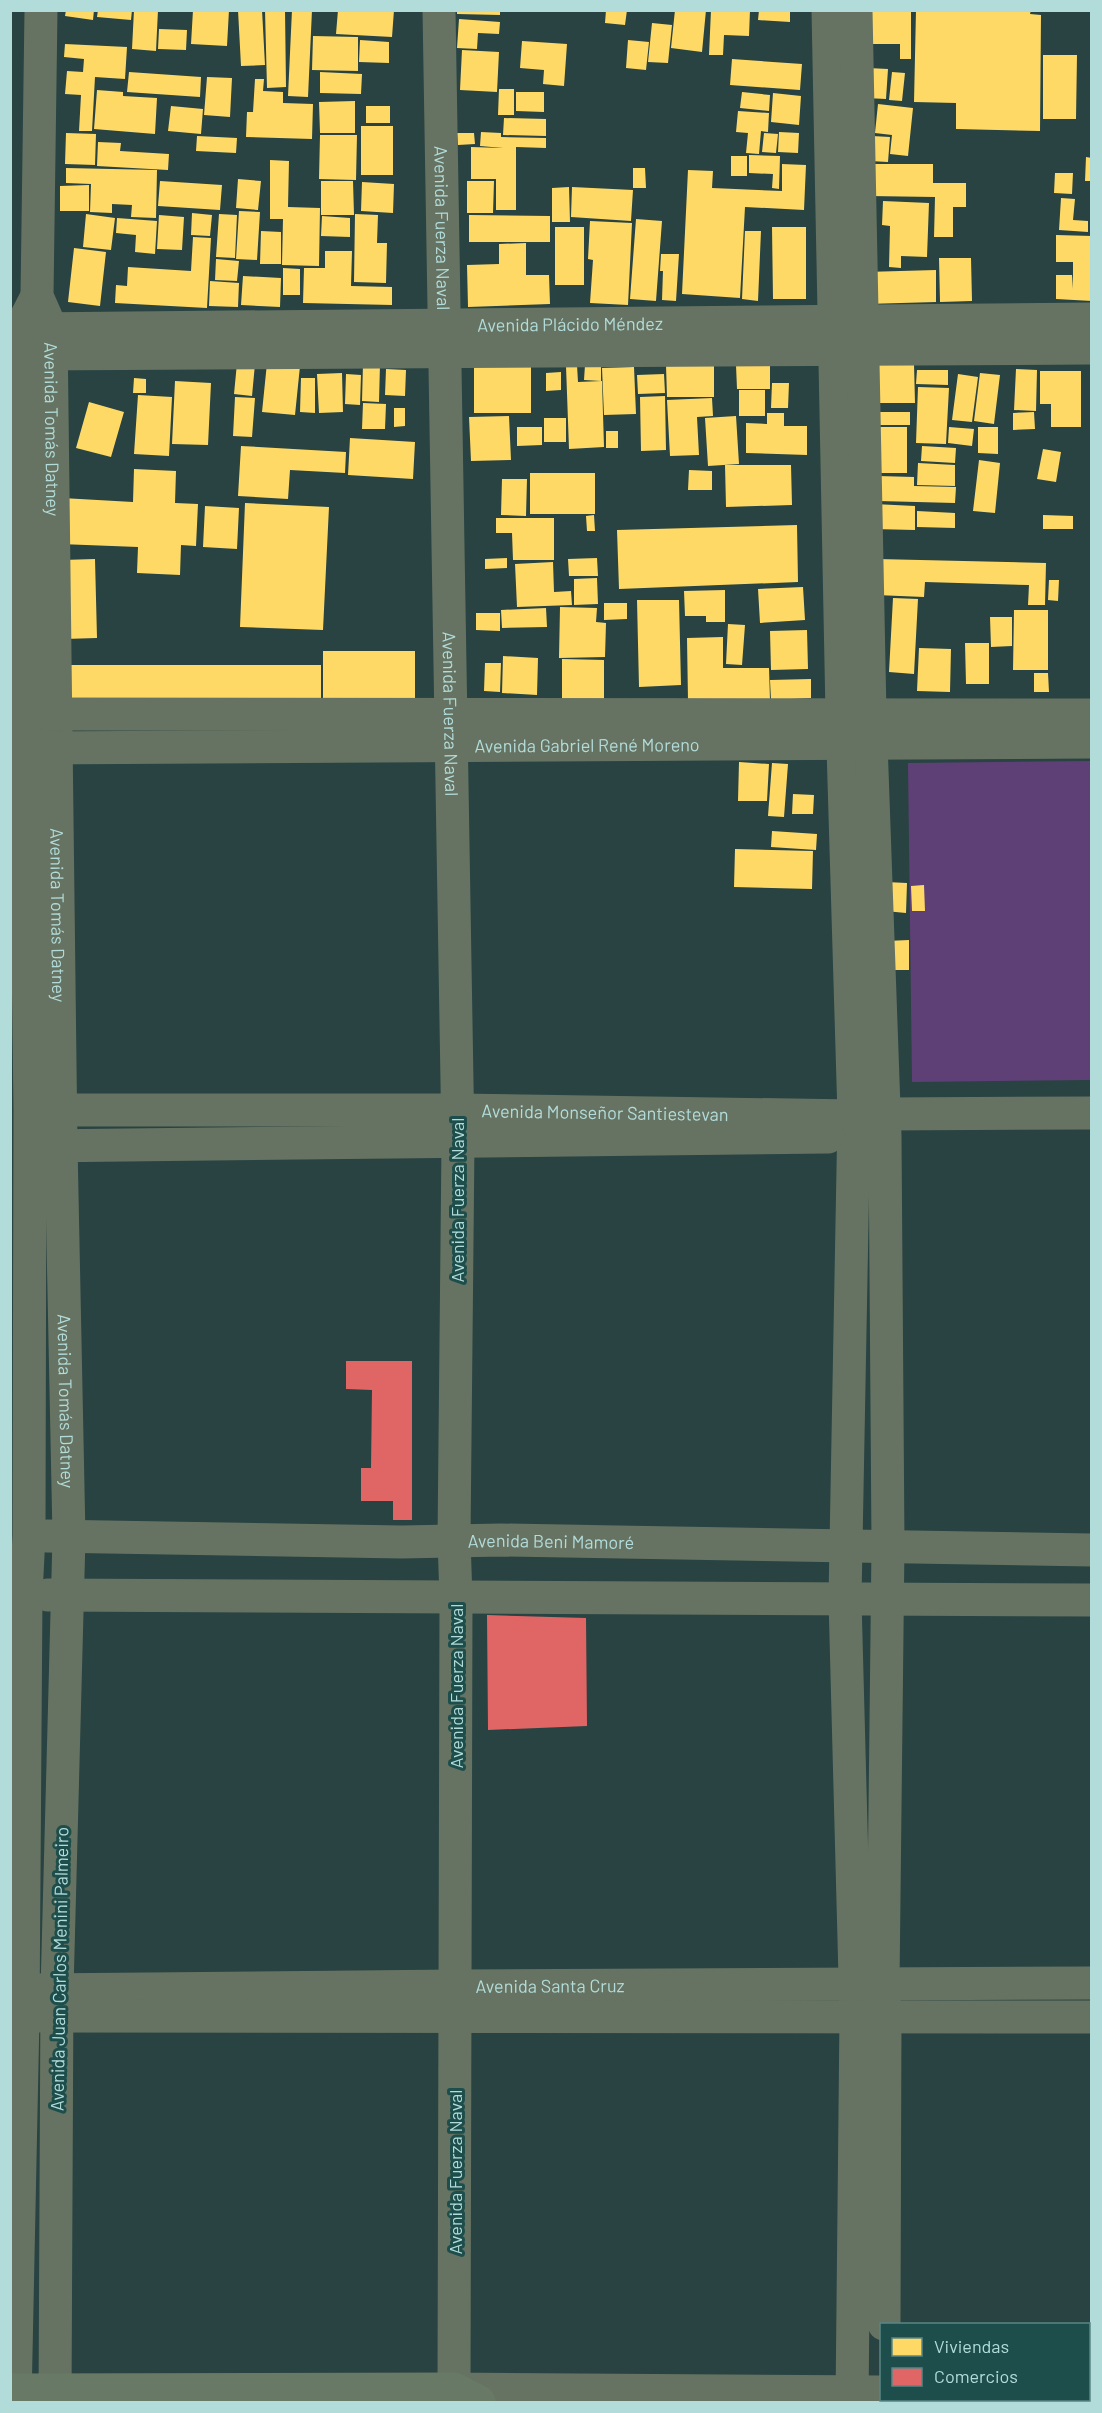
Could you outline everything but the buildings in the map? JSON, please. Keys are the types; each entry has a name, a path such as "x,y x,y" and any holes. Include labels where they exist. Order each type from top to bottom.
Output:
{"main road":[{"path":"14,2394 55,2397 461,2399"}],"street":[{"name":"Avenida Tomás Datney","path":"20,1534 34,1146 27,341 37,296 41,10"},
{"name":"Avenida Fuerza Naval","path":"439,10 458,1110 454,1540 456,1598 455,2001 461,2399"},
{"path":"828,10 849,335"},
{"path":"461,2399 862,2395 870,2000 888,1598 888,1545 869,1126 856,728 849,335 856,10"},
{"name":"Avenida Plácido Méndez","path":"27,341 849,335 1092,319"},
{"name":"Avenida Plácido Méndez","path":"849,335 1092,348"},
{"name":"Avenida Gabriel René Moreno","path":"30,714 451,730"},
{"name":"Avenida Gabriel René Moreno","path":"30,748 451,730 856,728 1092,715"},
{"name":"Avenida Gabriel René Moreno","path":"856,728 1092,742"},
{"name":"Avenida Monseñor Santiestevan","path":"34,1110 458,1110 1092,1134"},
{"name":"Avenida Monseñor Santiestevan","path":"34,1146 458,1142 869,1126 1092,1113"},
{"path":"869,1126 845,1599 870,2000 884,2323"},
{"name":"Avenida Tomás Datney","path":"34,1146 69,1536"},
{"name":"Avenida Beni Mamoré","path":"20,1534 402,1542 454,1540 888,1545 1092,1550"},
{"name":"Avenida Juan Carlos Menini Palmeiro","path":"14,2394 20,1534"},
{"name":"Avenida Juan Carlos Menini Palmeiro","path":"55,2397 57,2003 69,1536"},
{"path":"18,1595 1092,1600"},
{"name":"Avenida Santa Cruz","path":"17,2003 870,2000 1092,1983"},
{"name":"Avenida Santa Cruz","path":"870,2000 1092,2017"}],"shaded area":[{"path":"1091,761 1091,1080 912,1082 908,763"}]}
